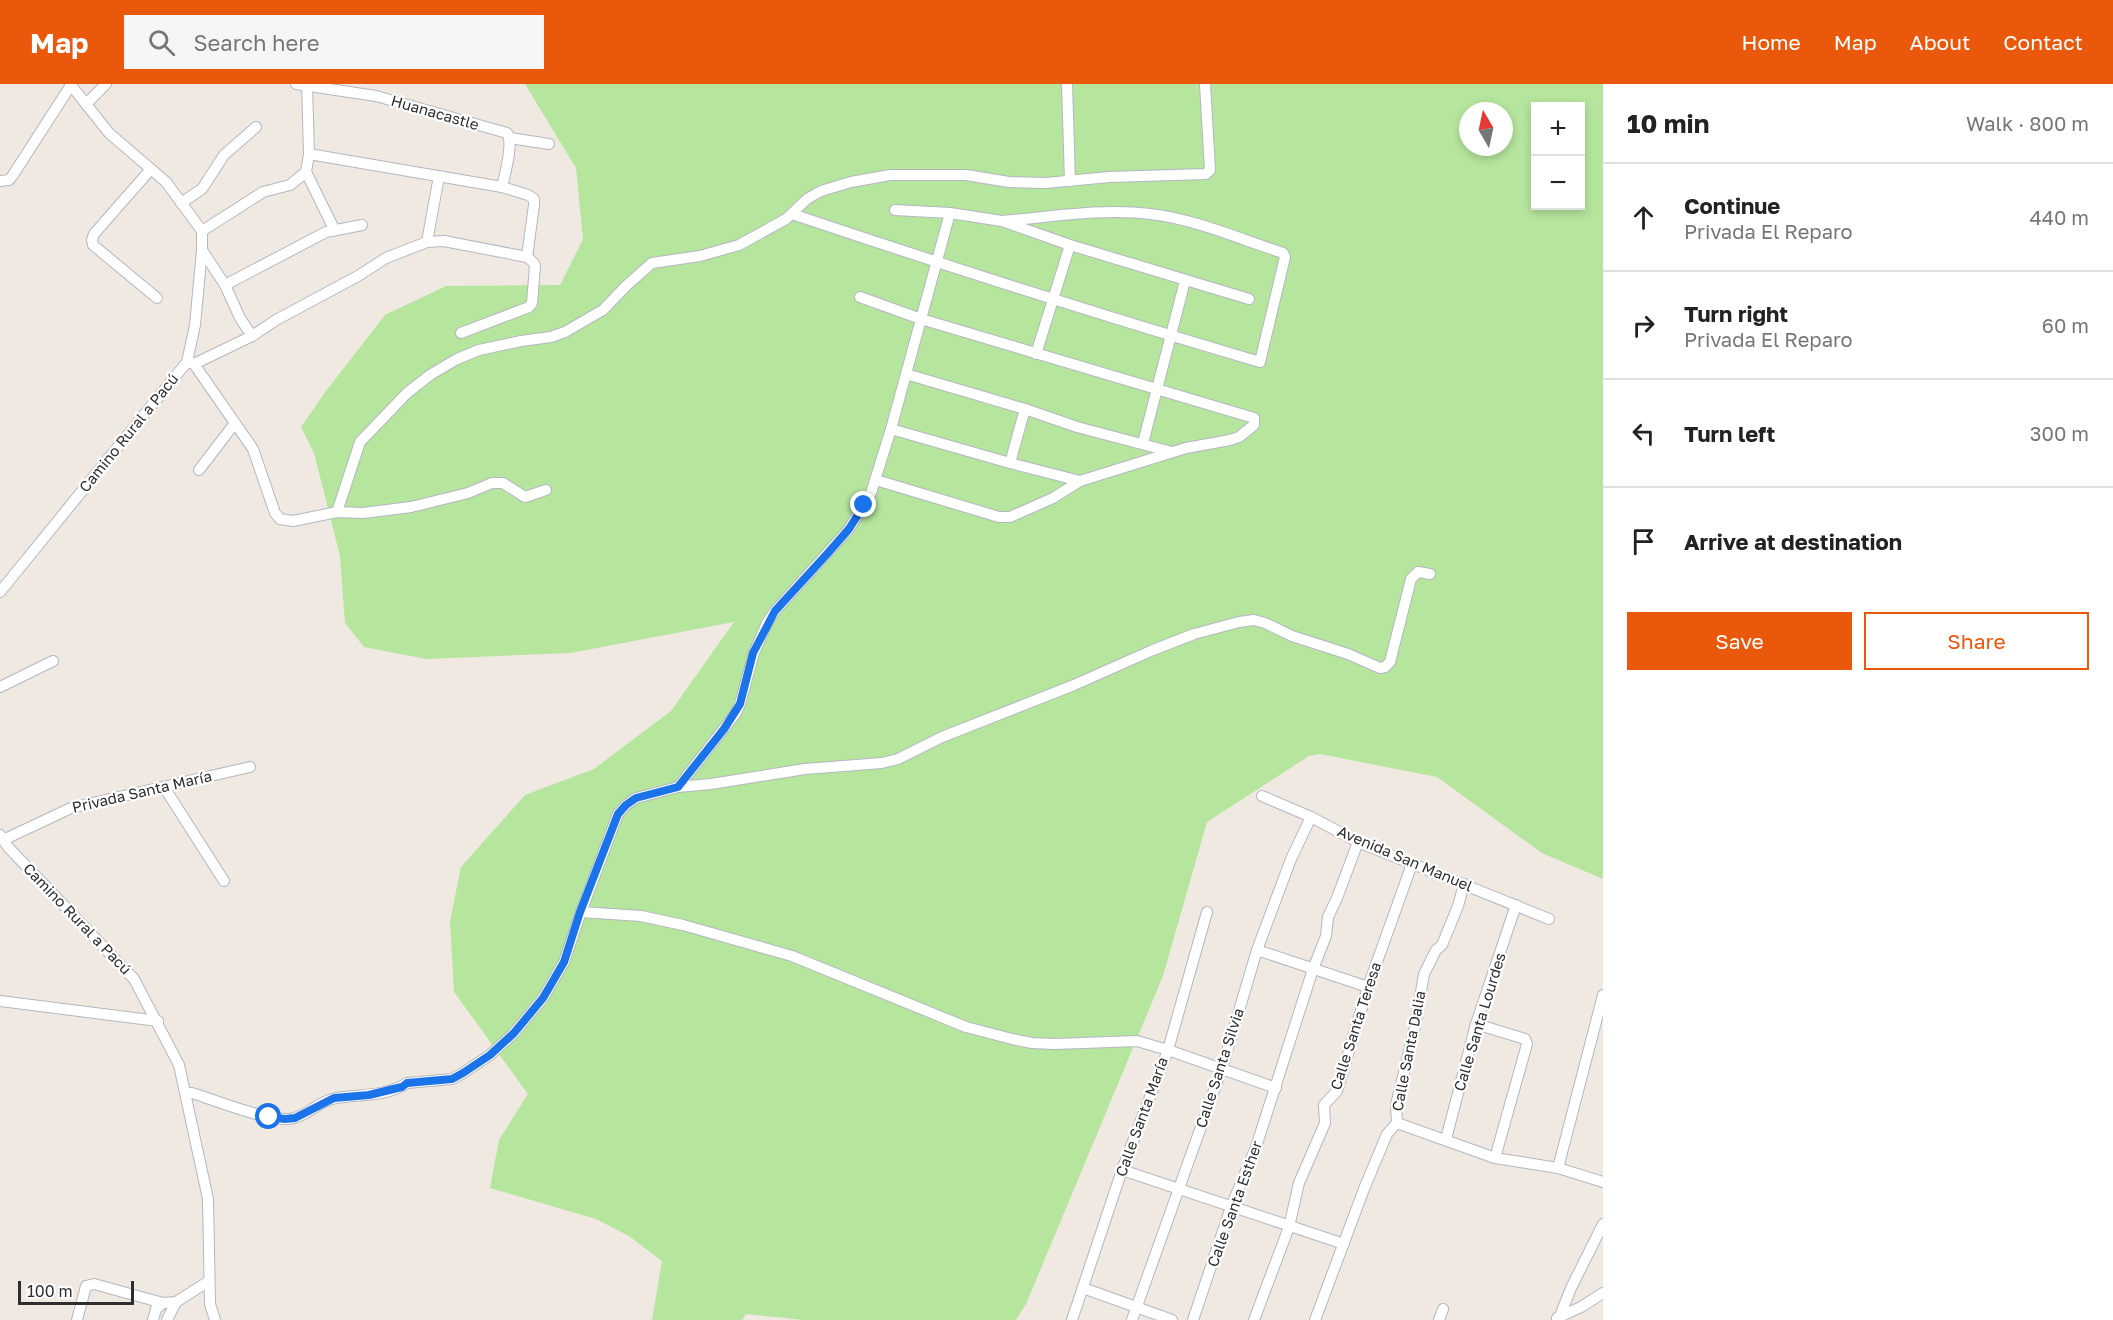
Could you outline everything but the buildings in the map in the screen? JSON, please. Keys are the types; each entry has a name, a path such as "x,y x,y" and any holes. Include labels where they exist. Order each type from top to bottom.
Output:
{"street":[{"path":"0,181 9,180 13,175 70,84 109,133 166,182 202,231 262,192 290,184 306,172"},
{"path":"86,105 106,84"},
{"path":"376,84 376,96"},
{"path":"1067,84 1070,181"},
{"path":"337,512 360,442 407,393 457,358 484,348 550,338 565,332 603,310 652,263 723,250 751,239 792,214 807,199 820,192 879,176 950,175 1009,182 1206,174 1210,170 1205,84"},
{"path":"303,85 309,154 306,172 334,229"},
{"name":"Huanacastle","path":"303,85 376,96 507,133 510,138 549,144"},
{"path":"181,203 202,189 224,155 256,127"},
{"path":"502,187 510,138"},
{"path":"309,154 502,187 528,195 534,199 527,257"},
{"path":"151,169 94,234 92,240 93,245 157,298"},
{"path":"427,242 438,176"},
{"path":"895,210 950,213 1002,221 1070,245 1249,300"},
{"path":"792,214 937,263 1260,362 1285,257 1283,253 1185,221 1150,214 1109,212 1002,221"},
{"path":"678,787 736,713 753,653 775,611 849,529 876,480 950,213"},
{"path":"225,285 334,229 362,225"},
{"name":"Camino Rural a Pacú","path":"0,592 190,363 202,231"},
{"path":"461,333 528,308 532,303 535,266 527,257 444,241 427,242 386,258 252,336 190,363 235,423 256,456 278,517 293,521 337,512 363,513 411,507 468,493 492,483 503,483 525,497 546,490"},
{"path":"1036,354 1055,300 1070,245"},
{"path":"202,250 225,285 240,318 252,336"},
{"path":"1143,443 1185,281"},
{"path":"860,297 921,319 1254,418 1254,425 1239,437 1172,452 1080,481 1053,498 1010,517 999,517 876,480"},
{"path":"906,374 1077,427 1172,452"},
{"path":"1010,463 1025,409"},
{"path":"200,470 235,423"},
{"path":"891,429 1080,481"},
{"path":"186,1093 269,1117 295,1118 334,1098 369,1095 402,1087 407,1083 452,1079 490,1055 514,1033 543,998 564,962 580,912 618,814 636,798 678,787 805,769 882,763 898,759 942,737 1074,686 1154,650 1194,634 1239,622 1254,620 1265,623 1292,636 1348,654 1380,668 1385,667 1390,662 1411,579 1418,572 1430,573"},
{"path":"0,687 53,661"},
{"name":"Privada Santa María","path":"2,837 71,808 250,767"},
{"path":"164,787 224,881"},
{"name":"Avenida San Manuel","path":"1262,796 1311,817 1358,842 1548,919"},
{"name":"Calle Santa Silvia","path":"1132,1320 1222,1068 1257,950 1291,859 1311,817"},
{"name":"Camino Rural a Pacú","path":"2,837 134,979 179,1065 208,1199 210,1304 215,1320"},
{"name":"Calle Santa Esther","path":"1193,1320 1231,1207 1256,1147 1276,1088 1313,969 1326,936 1328,917 1358,842"},
{"name":"Calle Santa Teresa","path":"1254,1320 1289,1227 1299,1183 1325,1123 1324,1106 1337,1091 1368,987 1412,864"},
{"name":"Calle Santa Dalia","path":"1315,1320 1364,1189 1387,1134 1397,1123 1396,1105 1415,1027 1424,974 1436,950 1442,945 1458,906 1464,884"},
{"name":"Calle Santa Lourdes","path":"1446,1139 1476,1024 1516,905"},
{"path":"580,912 641,916 683,925 792,956 966,1027 1012,1039 1055,1044 1137,1041 1276,1088"},
{"name":"Calle Santa María","path":"1072,1320 1122,1170 1168,1050 1207,912"},
{"path":"1257,950 1368,987"},
{"path":"1558,1168 1603,994"},
{"path":"0,1001 158,1021"},
{"path":"1476,1024 1525,1039 1527,1044 1495,1158"},
{"path":"1397,1123 1495,1158 1558,1168 1603,1182"},
{"path":"1122,1170 1344,1244"},
{"path":"1557,1318 1603,1224"},
{"path":"77,1320 86,1286 94,1284 163,1303 176,1302 209,1281"},
{"path":"1083,1288 1172,1320"},
{"path":"1557,1318 1603,1293"},
{"path":"167,1320 176,1302"},
{"path":"153,1320 156,1309 163,1303"}],"green space":[{"path":"525,84 1603,84 1603,879 1542,853 1437,777 1320,754 1309,756 1207,822 1163,976 1026,1304 1016,1320 805,1320 746,1314 742,1320 652,1320 662,1261 629,1236 596,1219 490,1188 499,1140 528,1094 454,992 450,921 461,867 525,795 594,769 671,711 734,622 570,653 426,659 364,647 345,623 340,556 314,453 301,427 385,315 446,286 560,285 583,239 576,168"}],"route":[{"path":"269,1117 295,1118 334,1098 369,1095 402,1087 407,1083 452,1079 490,1055 514,1033 543,998 564,962 580,912 618,814 636,798 678,787 736,713 753,653 767,623 775,611 849,529 864,505"}]}
